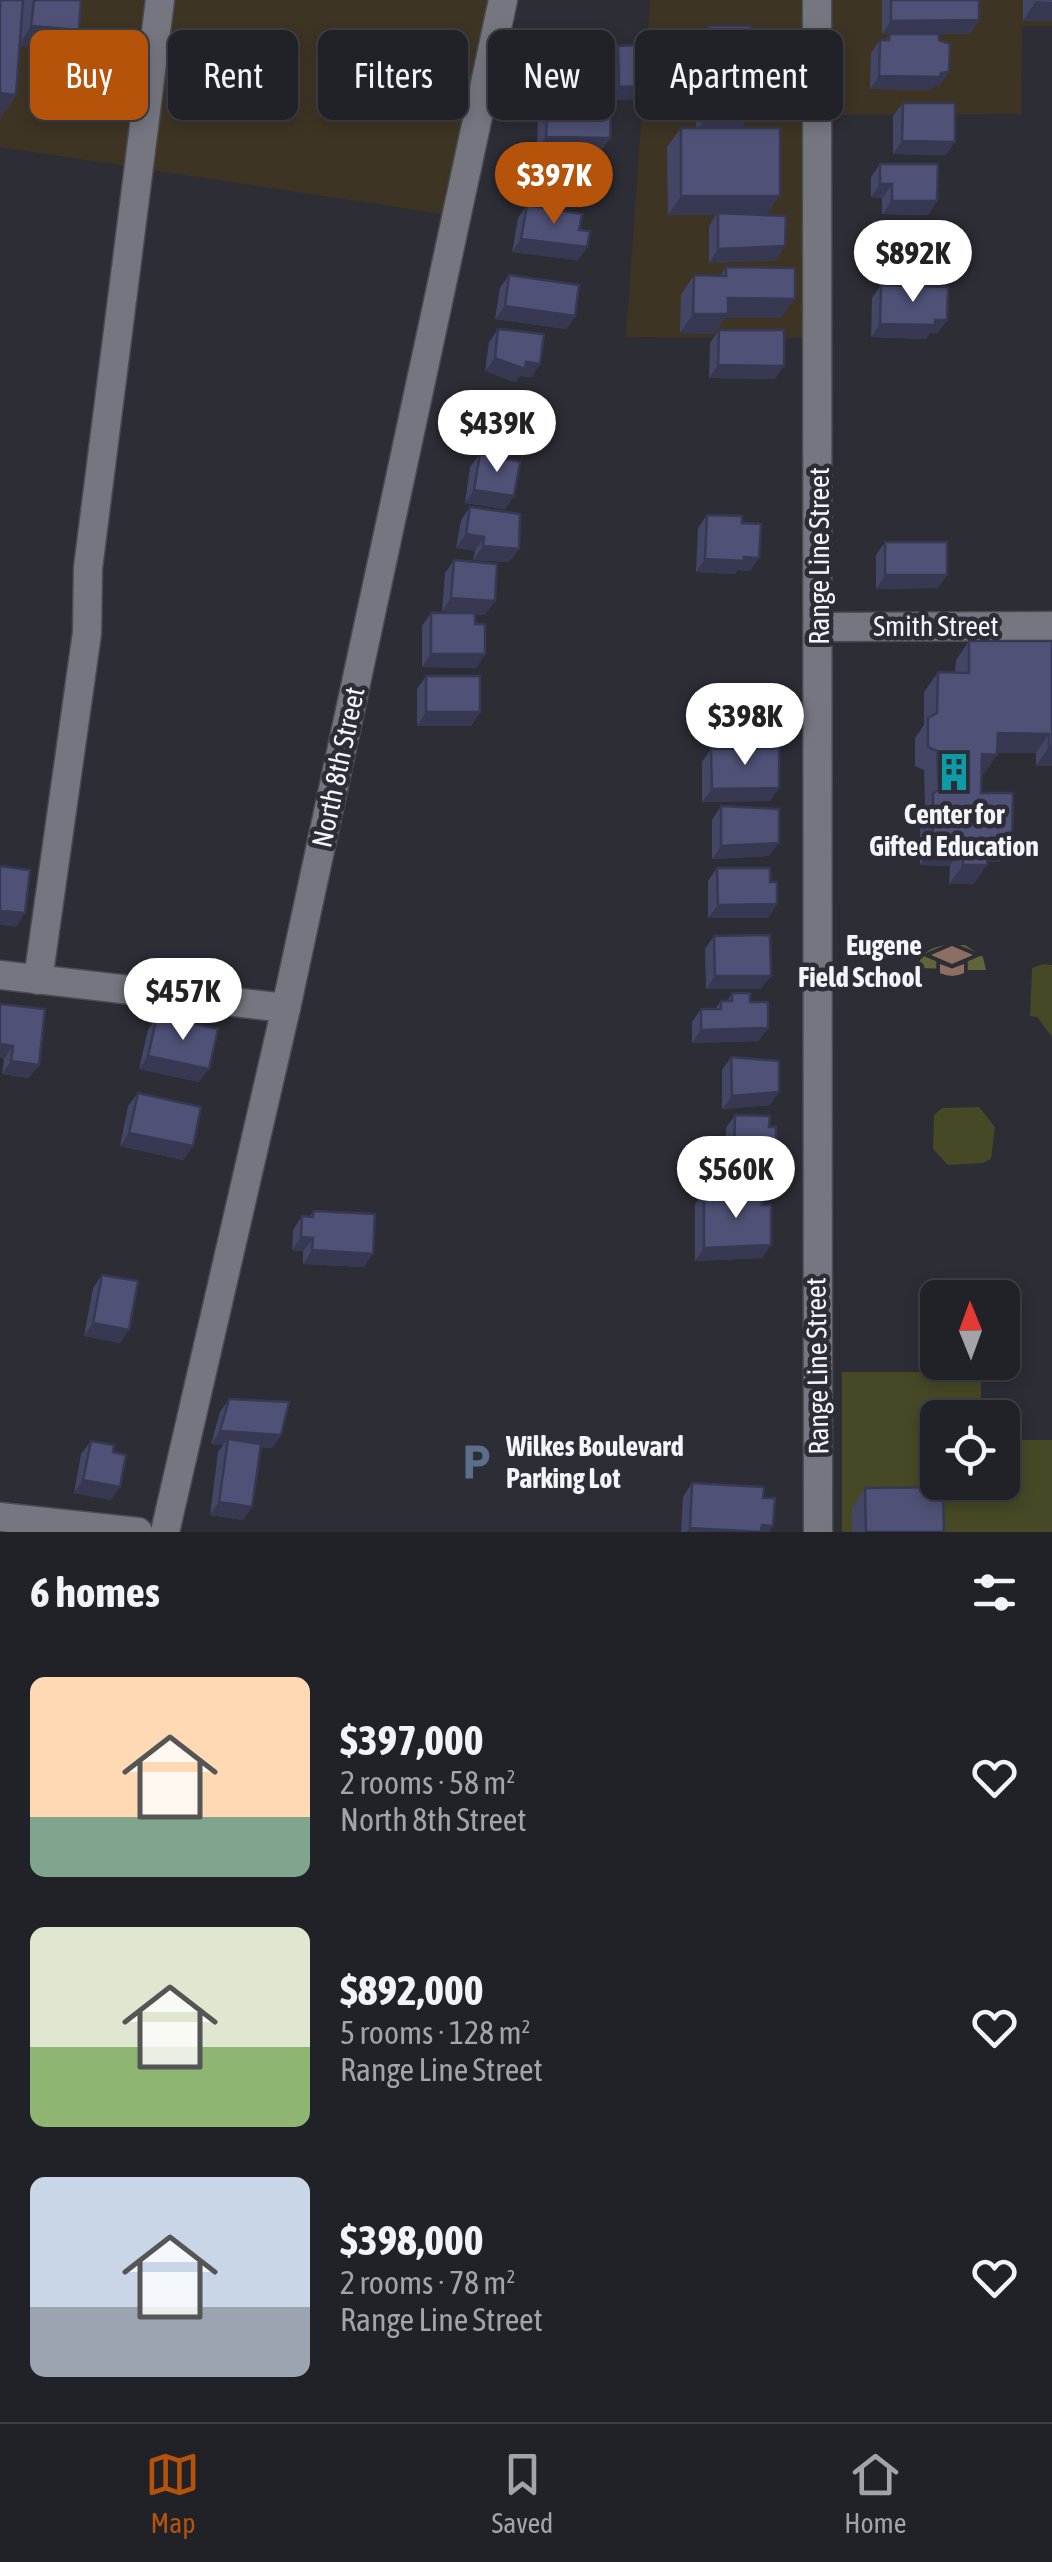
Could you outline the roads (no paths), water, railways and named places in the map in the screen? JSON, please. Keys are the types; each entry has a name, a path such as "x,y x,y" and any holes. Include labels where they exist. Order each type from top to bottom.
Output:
{"street":[{"path":"38,980 83,668 88,568 160,0"},
{"name":"North 8th Street","path":"164,1532 286,1008 503,0"},
{"name":"Range Line Street","path":"818,0 818,1532"},
{"name":"Smith Street","path":"820,626 1052,626"},
{"path":"0,976 286,1008"},
{"path":"0,1517 138,1532"}],"place":[{"name":"Center for Gifted Education","path":"954,772"},
{"name":"Eugene Field School","path":"952,961"},
{"name":"Wilkes Boulevard Parking Lot","path":"476,1462"}]}
